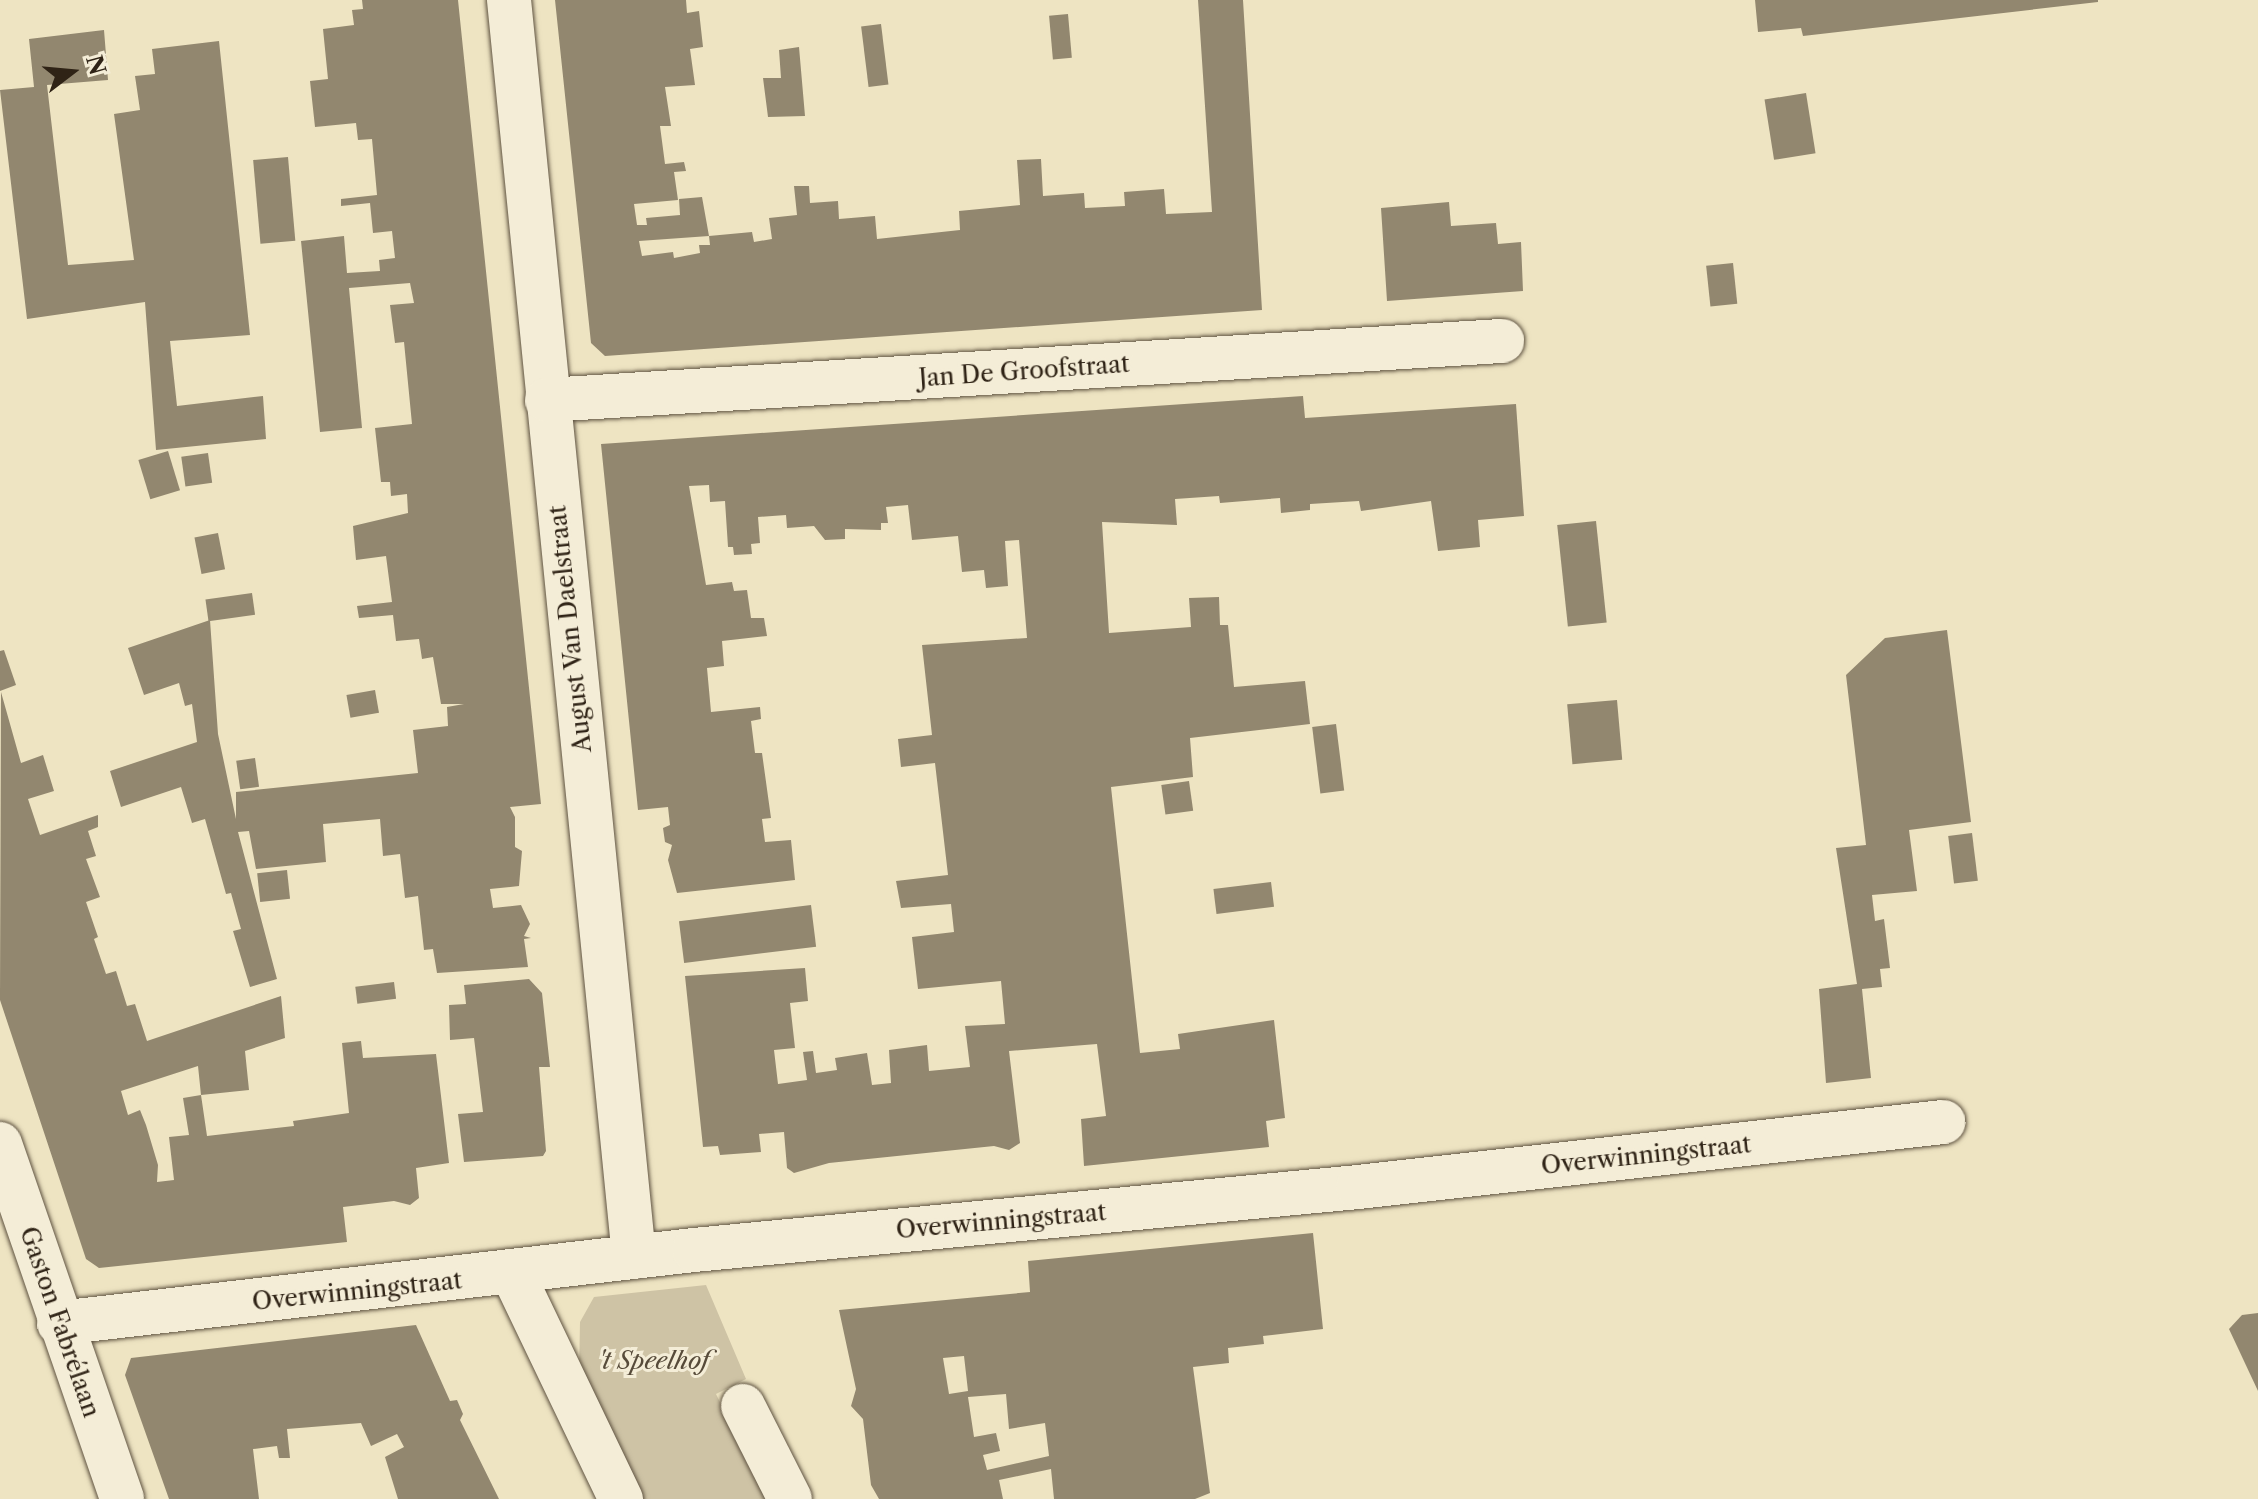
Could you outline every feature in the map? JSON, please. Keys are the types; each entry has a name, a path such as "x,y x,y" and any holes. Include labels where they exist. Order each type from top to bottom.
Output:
{"street":[{"name":"August Van Daelstraat","path":"509,0 634,1257"},
{"name":"Jan De Groofstraat","path":"547,400 1502,341"},
{"name":"Overwinningstraat","path":"59,1323 513,1274 634,1257 1358,1187 1943,1122"},
{"name":"Gaston Fabrélaan","path":"0,1144 122,1499"},
{"path":"513,1274 621,1499"},
{"path":"743,1406 790,1499"}],"green space":[{"name":"'t Speelhof","path":"706,1285 746,1379 716,1394 767,1499 640,1499 579,1374 580,1322 594,1297"}],"building":[{"path":"362,0 458,0 541,804 510,807 515,817 515,847 522,851 519,886 490,889 493,908 521,905 530,924 524,936 531,938 524,939 528,967 437,973 433,949 424,950 418,896 405,898 400,854 383,856 380,819 323,824 326,862 256,869 249,831 238,832 277,979 250,987 233,931 241,929 231,893 226,894 205,819 192,823 181,787 121,807 110,771 197,742 192,704 185,706 179,683 144,695 128,648 210,620 218,734 236,819 236,792 418,773 413,730 448,726 447,707 464,704 441,704 433,657 422,659 419,639 396,641 393,615 359,618 357,606 392,602 386,556 356,560 353,526 408,513 407,494 391,496 390,482 381,482 375,428 412,424 404,342 395,343 390,305 414,303 410,283 349,288 362,428 320,432 301,241 344,236 347,273 380,271 379,260 395,258 392,231 373,233 370,203 341,206 341,199 377,195 372,139 358,140 356,123 315,127 310,81 328,79 323,29 354,25 352,10 363,9"},
{"path":"555,0 686,0 687,13 699,11 703,47 690,49 695,85 665,87 671,126 660,126 665,164 684,162 686,171 674,172 678,200 634,204 637,225 647,225 646,218 680,215 679,199 702,197 709,236 752,232 754,242 772,239 769,218 797,215 794,186 809,186 810,203 838,201 839,219 875,216 877,239 960,230 959,211 1020,205 1017,160 1041,159 1043,196 1084,193 1085,208 1125,206 1124,192 1164,189 1166,214 1212,212 1198,0 1243,0 1262,310 605,356 591,343","holes":["709,236 710,245 699,245 700,253 674,258 673,252 642,256 639,241"]},
{"path":"1755,0 2098,2 1803,36 1801,28 1758,32"},
{"path":"1068,14 1072,58 1053,59 1049,16"},
{"path":"881,24 888,85 869,87 861,26"},
{"path":"104,30 108,80 47,85 68,265 134,260 114,114 140,110 135,76 155,74 152,49 219,41 250,335 170,341 177,406 263,396 266,439 156,450 145,302 27,319 0,90 34,87 29,39"},
{"path":"799,47 805,116 768,117 763,78 781,78 779,50"},
{"path":"1806,93 1816,153 1774,160 1765,100"},
{"path":"288,157 295,241 260,244 253,160"},
{"path":"1449,202 1451,226 1496,223 1498,244 1521,242 1523,291 1387,301 1381,208"},
{"path":"1733,263 1737,304 1710,307 1706,266"},
{"path":"1303,396 1305,418 1516,404 1524,516 1478,520 1480,547 1438,551 1431,501 1361,511 1359,501 1310,504 1310,510 1281,513 1280,498 1220,503 1219,496 1175,499 1177,525 1102,522 1109,633 1191,627 1189,598 1219,597 1220,625 1228,625 1234,687 1305,681 1310,724 1190,738 1193,777 1111,787 1140,1053 1180,1049 1178,1034 1274,1020 1285,1118 1266,1121 1269,1147 1084,1166 1081,1119 1106,1116 1097,1044 1009,1051 1020,1143 1009,1150 994,1146 829,1163 794,1173 787,1168 784,1132 759,1134 761,1152 720,1155 718,1146 703,1147 685,976 805,968 808,1001 790,1003 795,1048 774,1050 778,1084 807,1080 803,1052 813,1051 816,1073 837,1070 835,1058 867,1053 872,1085 891,1083 889,1050 927,1045 929,1071 970,1067 965,1026 1005,1024 1001,981 918,989 912,937 954,932 951,904 901,908 896,881 948,875 935,763 901,767 898,739 932,735 922,645 1027,638 1019,540 1005,541 1008,586 986,588 984,570 962,572 958,536 912,540 908,505 886,507 888,523 881,523 881,530 845,529 845,539 825,540 814,526 787,528 786,515 758,517 760,543 751,544 752,554 734,555 733,547 728,547 725,501 710,502 709,485 689,486 706,585 732,582 734,591 747,590 751,618 764,618 767,636 722,641 724,666 707,668 711,712 760,707 761,719 751,721 755,753 762,753 771,818 762,819 765,842 791,840 795,880 677,893 668,860 672,845 665,842 663,828 670,825 668,807 638,810 601,444"},
{"path":"168,451 180,490 150,499 138,460"},
{"path":"208,453 212,483 185,486 181,457"},
{"path":"1596,521 1607,622 1568,627 1557,525"},
{"path":"218,533 225,569 202,574 194,538"},
{"path":"252,593 255,615 209,621 205,600"},
{"path":"1947,630 1971,822 1909,830 1917,891 1872,895 1875,921 1884,919 1890,968 1880,969 1882,987 1862,989 1871,1078 1826,1083 1819,989 1857,984 1836,848 1866,845 1846,675 1885,638"},
{"path":"4,650 16,685 0,691 0,651"},
{"path":"375,690 379,713 350,718 346,695"},
{"path":"1,692 21,763 43,755 54,791 28,799 40,835 98,815 98,827 88,831 96,856 86,859 100,897 86,902 98,937 94,939 106,974 116,971 127,1006 135,1004 147,1041 281,996 285,1038 245,1051 249,1090 201,1095 207,1136 294,1126 293,1121 349,1113 342,1043 361,1041 363,1058 436,1054 449,1163 416,1168 419,1198 410,1205 394,1201 343,1207 347,1242 99,1268 86,1259 0,1000","holes":["198,1066 201,1095 183,1098 189,1135 169,1137 174,1180 157,1182 158,1165 146,1125 140,1110 128,1115 121,1091"]},
{"path":"1617,700 1622,760 1572,764 1567,704"},
{"path":"1336,724 1344,791 1320,793 1312,727"},
{"path":"255,758 259,787 240,789 236,761"},
{"path":"1189,781 1193,811 1165,815 1161,785"},
{"path":"1972,833 1978,881 1954,884 1948,836"},
{"path":"287,870 290,899 260,902 257,873"},
{"path":"1271,882 1274,907 1216,914 1213,889"},
{"path":"811,905 816,947 684,963 679,921"},
{"path":"529,979 542,993 550,1067 539,1067 546,1151 543,1156 464,1162 458,1114 483,1112 474,1038 450,1040 449,1005 466,1004 464,985"},
{"path":"394,982 396,999 357,1004 355,987"},
{"path":"1313,1233 1323,1329 1263,1336 1264,1344 1228,1348 1229,1363 1193,1367 1210,1493 1195,1499 1054,1499 1051,1469 999,1480 1003,1499 879,1499 871,1485 863,1419 851,1406 856,1389 839,1310 1030,1292 1028,1261","holes":["964,1356 968,1391 949,1394 943,1358","1006,1394 1009,1429 1045,1423 1049,1456 987,1470 983,1455 1000,1451 996,1433 974,1437 968,1397"]},
{"path":"2258,1313 2258,1391 2229,1329 2242,1315"},
{"path":"416,1325 450,1401 457,1400 463,1414 460,1420 499,1499 398,1499 385,1457 404,1447 397,1434 371,1446 361,1423 287,1429 290,1458 279,1458 277,1446 253,1449 259,1499 169,1499 125,1375 131,1358"}]}
